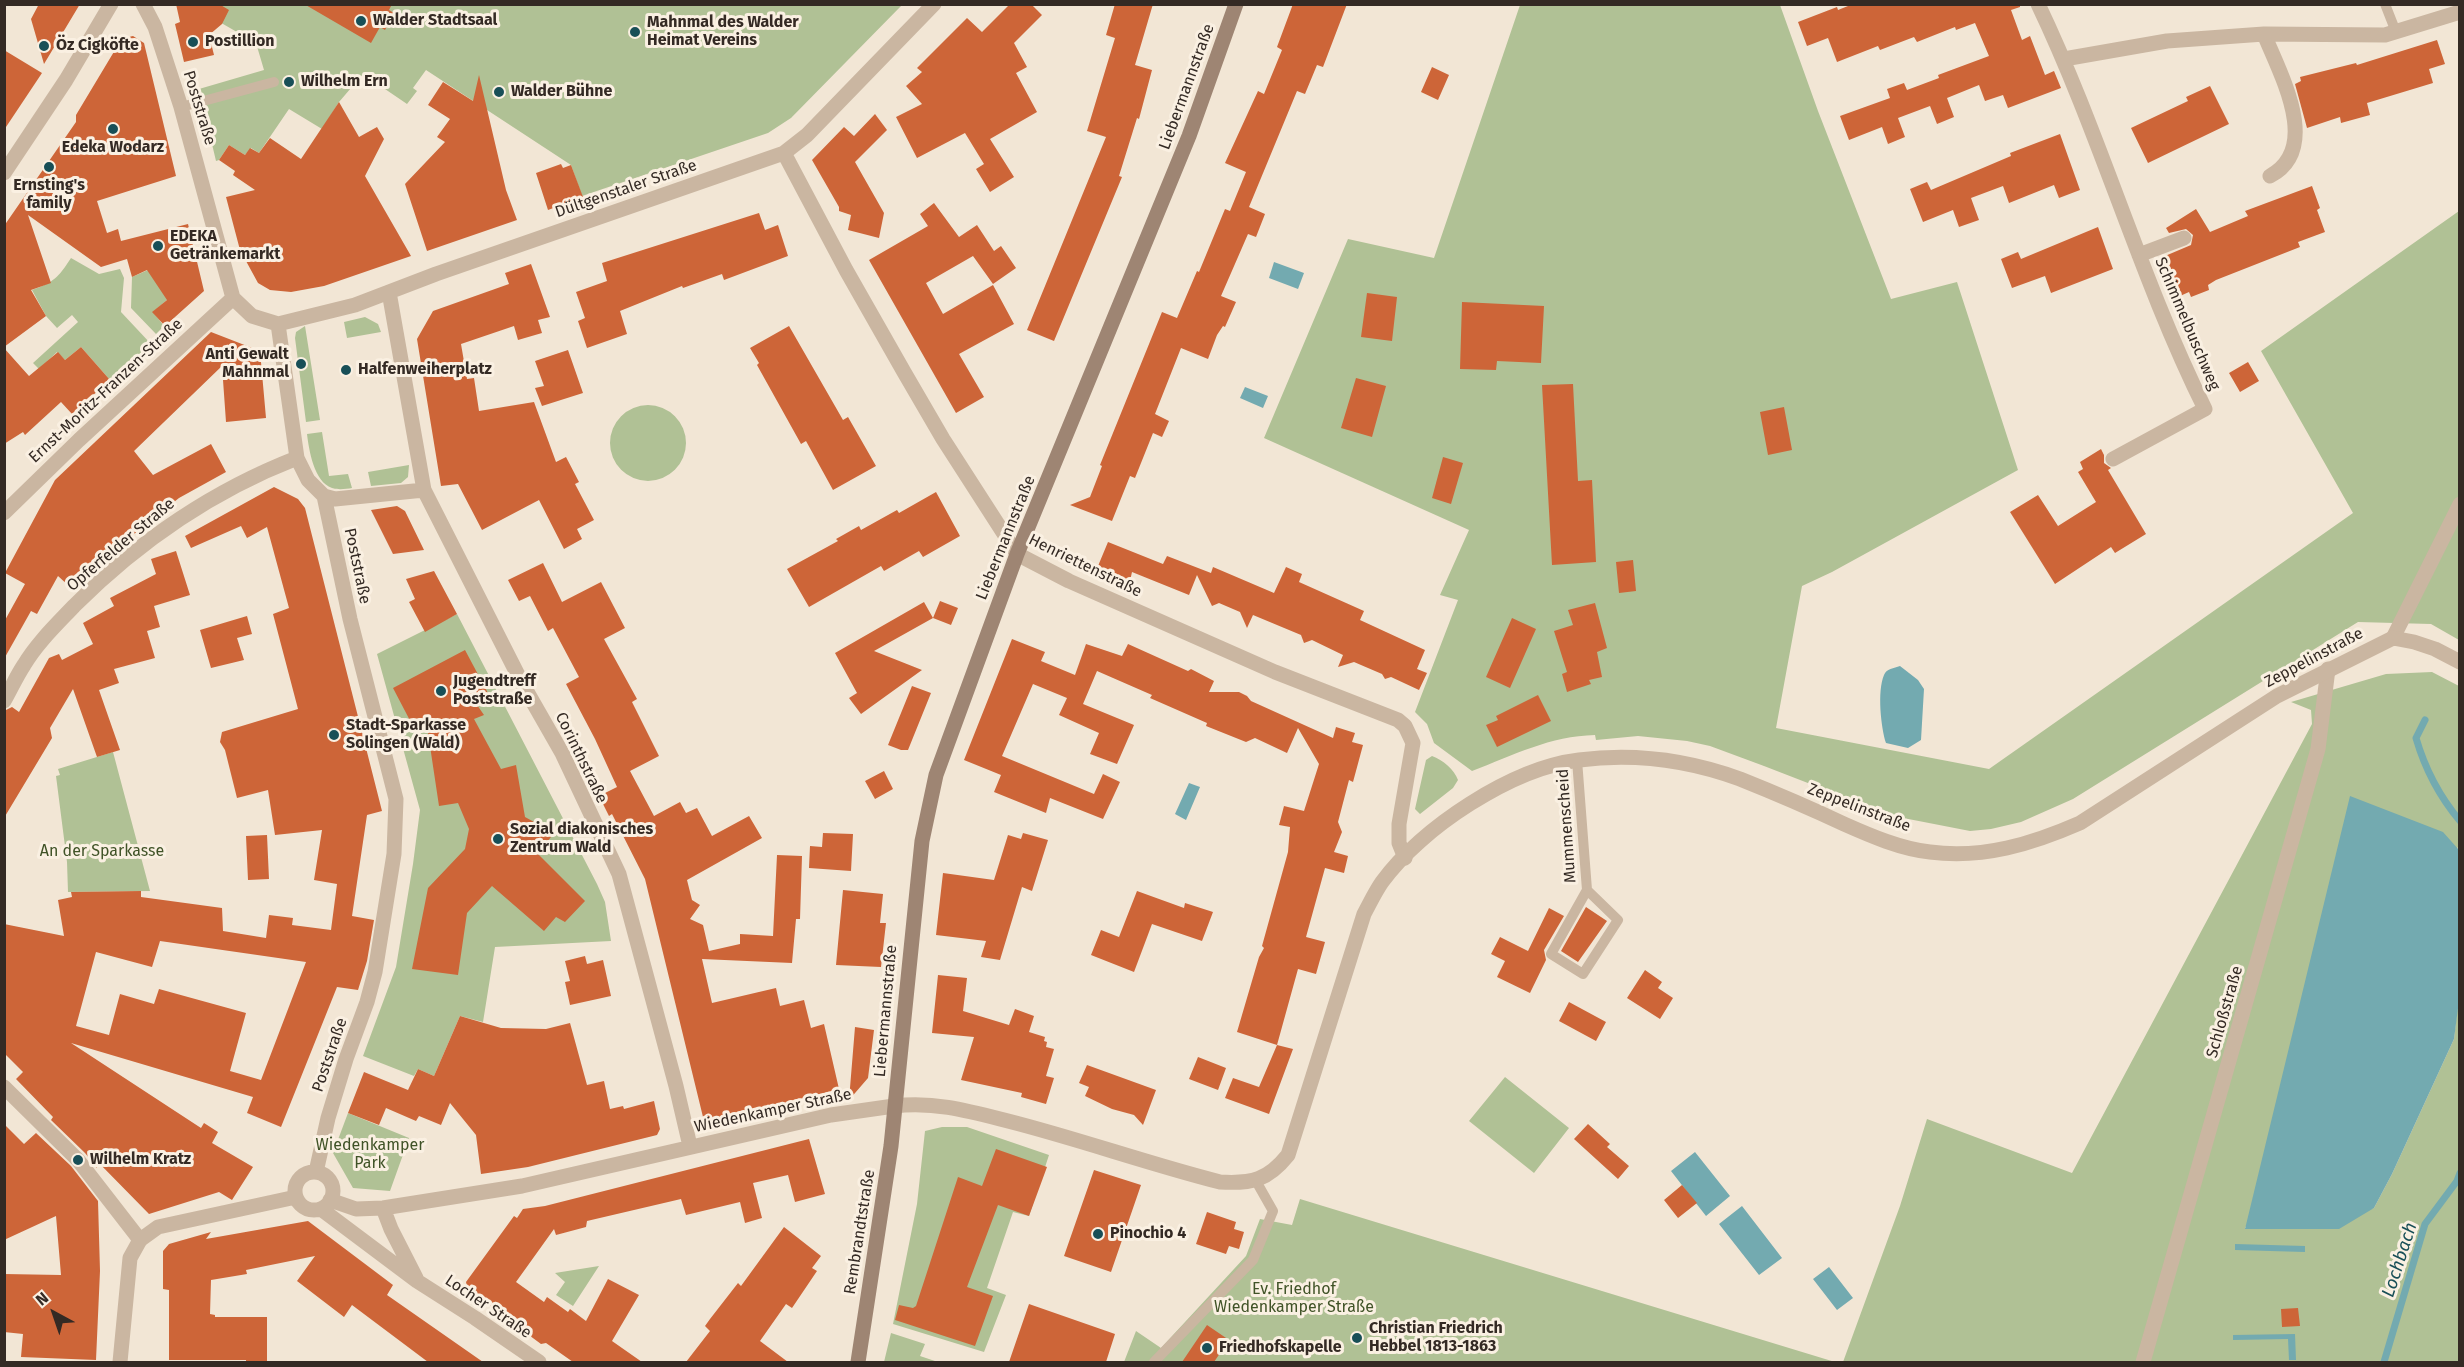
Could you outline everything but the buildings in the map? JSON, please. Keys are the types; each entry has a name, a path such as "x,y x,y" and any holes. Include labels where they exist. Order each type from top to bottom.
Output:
{"main road":[{"name":"Liebermannstraße","path":"894,1107 922,841 936,775 1017,554 1189,136 1236,4"},
{"name":"Rembrandtstraße","path":"858,1362 879,1230 894,1107"}],"street":[{"path":"4,173 66,80 111,4"},
{"name":"Poststraße","path":"143,4 155,27 181,107 233,298"},
{"name":"Dültgenstaler Straße","path":"278,324 355,305 475,260 784,153 807,135 934,4"},
{"name":"Schimmelbuschweg","path":"2038,4 2064,59 2139,255 2205,409 2113,459"},
{"path":"2064,59 2168,41 2264,34 2385,35 2460,12"},
{"path":"2264,34 2291,105 2295,128 2295,143 2289,158 2283,168 2270,176"},
{"name":"Henriettenstraße","path":"784,153 846,270 904,372 943,439 1017,554 1069,581 1275,672 1398,720 1405,726 1413,743 1399,824 1399,843 1405,858"},
{"name":"Schimmelbuschweg","path":"2139,255 2184,238"},
{"name":"Corinthstraße","path":"389,292 424,490 522,683 562,753 619,874 690,1146"},
{"path":"233,298 252,316 278,324"},
{"name":"Ernst-Moritz-Franzen-Straße","path":"4,513 79,440 233,298"},
{"name":"Poststraße","path":"278,324 297,458 308,480 324,496 350,619 396,799 394,854 375,972 328,1118 316,1172"},
{"name":"Opferfelder Straße","path":"4,702 24,664 38,646 96,584 191,510 233,486 297,458"},
{"path":"324,496 335,499 424,490"},
{"path":"2460,504 2392,638 2435,649 2460,662"},
{"name":"Zeppelinstraße","path":"1256,1181 1276,1170 1288,1155 1364,914 1382,882 1446,820 1480,796 1526,774 1577,760 1640,758 1674,760 1738,779 1857,830 1900,845 1930,852 1971,854 2009,849 2047,838 2080,823 2277,696 2392,638"},
{"name":"Schloßstraße","path":"2143,1362 2318,749 2328,669"},
{"path":"4,1087 78,1160 140,1240"},
{"name":"Wiedenkamper Straße","path":"296,1197 303,1207 309,1210 326,1204 356,1209 383,1208 522,1186 831,1115 926,1104 952,1107 1053,1132 1220,1182 1239,1184 1256,1181"},
{"path":"120,1362 128,1267 134,1248 140,1240 158,1227 171,1222 296,1197 295,1185 298,1180 306,1174 316,1172 331,1183 333,1195 326,1204"},
{"name":"Locher Straße","path":"326,1204 417,1281 539,1362"},
{"path":"383,1208 417,1281"}],"lane":[{"path":"2385,4 2396,32"},
{"path":"181,107 274,82"},
{"name":"Mummenscheid","path":"1577,760 1587,890 1551,954 1583,974 1618,920 1587,890"},
{"path":"1154,1362 1253,1260 1273,1211 1256,1181"}],"green space":[{"path":"199,4 902,5 791,118 768,133 582,196 571,165 426,70 413,88 417,91 407,104 363,74 339,102 322,129 289,109 259,153 251,148 245,155 229,145 216,161 199,89 264,70 256,43 197,9"},
{"path":"1520,5 1780,5 1818,111 1891,299 1957,282 2018,470 1832,572 1802,586 1776,728 1989,769 2353,513 2261,351 2459,211 2459,640 2431,624 2358,622 2073,799 2021,822 1991,829 1970,831 1893,816 1710,746 1687,741 1638,736 1596,740 1595,735 1579,736 1532,747 1472,771 1434,743 1427,724 1415,712 1458,600 1440,595 1469,530 1264,438 1348,239 1434,258"},
{"path":"71,258 99,274 120,269 124,278 121,312 151,344 110,380 81,347 65,360 57,352 39,369 33,363 78,322 72,315 57,328 46,316 32,290 55,278"},
{"path":"148,270 168,299 153,312 164,326 156,334 131,308 132,277"},
{"path":"365,317 378,324 381,332 347,338 344,322"},
{"path":"305,326 320,420 306,422 295,338 296,332"},
{"path":"648,405 662,408 675,416 683,429 686,443 683,457 675,470 662,478 648,481 634,478 621,470 613,457 610,443 613,429 621,416 634,408"},
{"path":"322,432 329,476 348,474 352,488 332,488 326,485 317,472 311,457 307,434"},
{"path":"409,465 408,477 401,483 371,486 368,472"},
{"path":"457,614 597,884 605,902 611,941 495,947 483,1022 460,1016 434,1076 418,1069 414,1076 363,1056 396,967 420,810 377,654"},
{"path":"2432,672 2459,686 2459,850 2458,847 2245,1228 2314,1229 2374,1208 2454,1039 2459,993 2459,1362 1843,1362 1900,1206 1927,1119 2072,1173 2312,724 2311,710 2291,702 2386,674"},
{"name":"An der Sparkasse","path":"113,752 150,891 68,892 67,862 56,776 60,775 58,769"},
{"path":"1432,756 1448,765 1458,780 1453,788 1420,814 1415,809 1426,760"},
{"path":"1505,1077 1569,1128 1534,1173 1469,1121"},
{"name":"Wiedenkamper Park","path":"348,1113 409,1138 390,1191 353,1188 333,1153"},
{"path":"942,1127 967,1127 1049,1155 1029,1216 1013,1212 987,1288 1006,1295 984,1352 893,1324 917,1204 925,1131"},
{"name":"Ev. Friedhof Wiedenkamper Straße","path":"1300,1199 1835,1362 1124,1362 1136,1331 1161,1348 1246,1256 1260,1219 1292,1225"},
{"path":"599,1266 573,1306 556,1295 565,1282 555,1273"},
{"path":"891,1333 925,1344 920,1356 938,1362 884,1362"}],"water":[{"path":"1274,262 1304,273 1298,289 1269,278"},
{"path":"1245,387 1268,396 1263,408 1240,398"},
{"path":"1900,666 1918,680 1924,689 1921,740 1908,748 1886,743 1881,719 1880,700 1884,675 1888,670"},
{"path":"1189,783 1200,787 1186,820 1175,814"},
{"path":"2350,796 2443,832 2459,850 2460,993 2454,1039 2374,1208 2339,1229 2245,1229"},
{"path":"1695,1152 1730,1196 1706,1216 1671,1171"},
{"path":"1742,1206 1782,1258 1759,1275 1719,1224"},
{"path":"2235,1244 2305,1246 2305,1252 2235,1250"},
{"path":"1829,1267 1853,1298 1837,1310 1813,1279"},
{"path":"2295,1334 2296,1360 2289,1360 2288,1339 2233,1340 2233,1335"}],"waterway":[{"name":"Lochbach","path":"2425,720 2416,738 2428,771 2439,792 2460,821"},
{"name":"Lochbach","path":"2384,1362 2425,1224 2457,1181 2460,1173"}],"place":[{"name":"Walder Stadtsaal","path":"361,21"},
{"name":"Mahnmal des Walder Heimat Vereins","path":"635,32"},
{"name":"Postillion","path":"193,42"},
{"name":"Öz Cigköfte","path":"44,46"},
{"name":"Wilhelm Ern","path":"289,82"},
{"name":"Walder Bühne","path":"499,92"},
{"name":"Edeka Wodarz","path":"113,129"},
{"name":"Ernsting's family","path":"49,167"},
{"name":"EDEKA Getränkemarkt","path":"158,246"},
{"name":"Anti Gewalt Mahnmal","path":"301,364"},
{"name":"Halfenweiherplatz","path":"346,370"},
{"name":"Jugendtreff Poststraße","path":"441,691"},
{"name":"Stadt-Sparkasse Solingen (Wald)","path":"334,735"},
{"name":"Sozial diakonisches Zentrum Wald","path":"498,839"},
{"name":"Wilhelm Kratz","path":"78,1160"},
{"name":"Pinochio 4","path":"1098,1234"},
{"name":"Christian Friedrich Hebbel 1813-1863","path":"1357,1338"},
{"name":"Friedhofskapelle","path":"1207,1348"}]}
